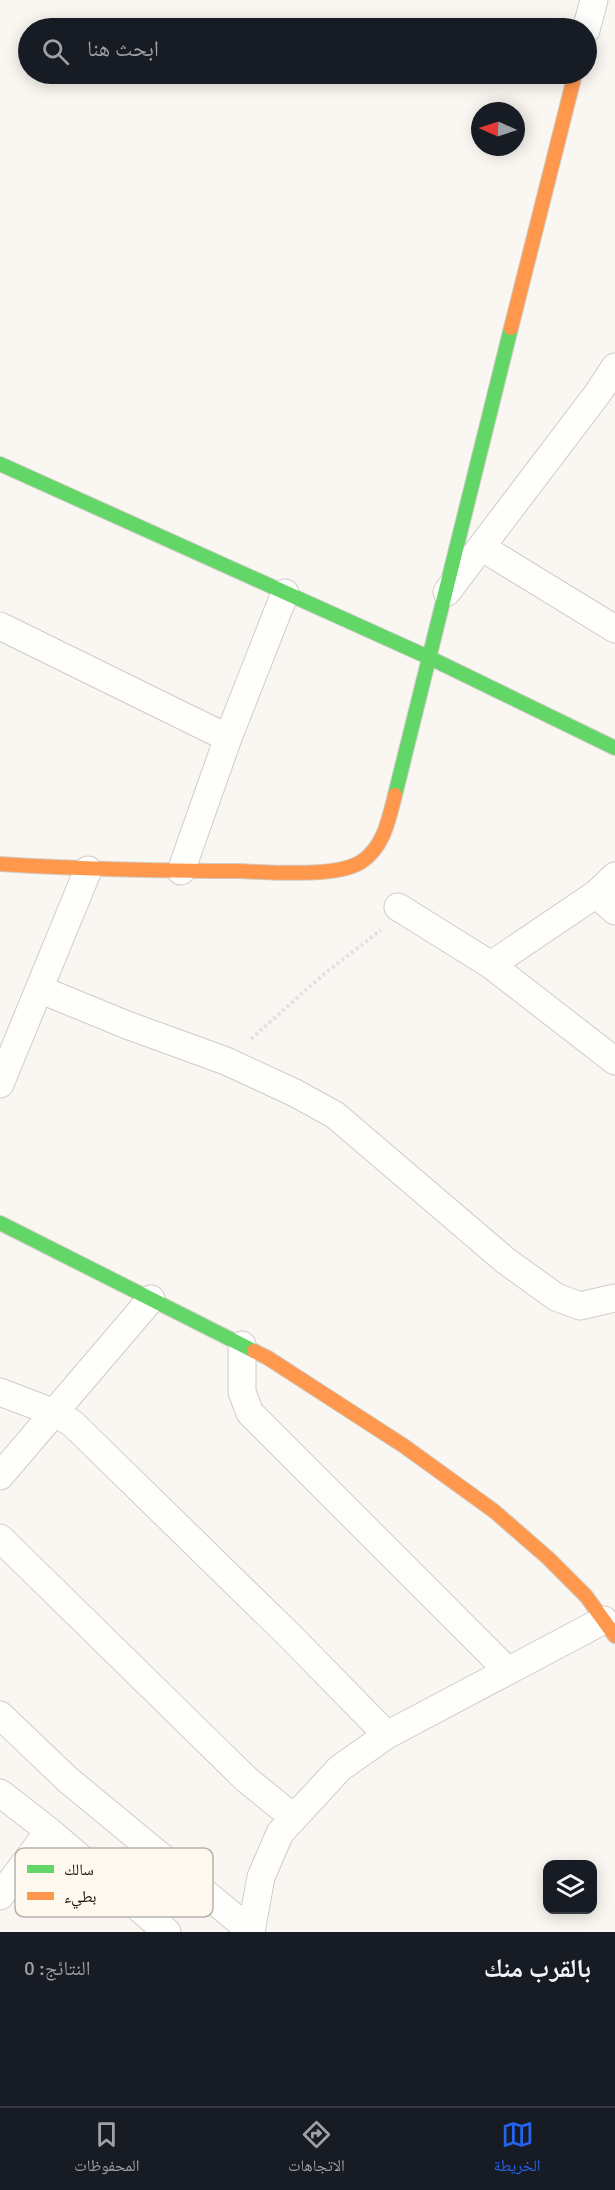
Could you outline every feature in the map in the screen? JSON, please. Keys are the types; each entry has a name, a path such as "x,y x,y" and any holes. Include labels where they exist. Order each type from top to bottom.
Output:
{"street":[{"path":"589,18 594,0"},
{"path":"0,864 87,870 293,872 341,870 361,862 379,845 388,824 572,84"},
{"path":"443,597 481,547 607,399 615,367"},
{"path":"0,464 428,657 615,748"},
{"path":"481,547 615,629"},
{"path":"181,871 228,738 285,593"},
{"path":"0,626 228,738"},
{"path":"0,1084 87,870"},
{"path":"491,966 609,894"},
{"path":"398,907 491,966 615,1061"},
{"path":"39,988 127,1025 226,1061 295,1093 335,1115 506,1261 556,1297 580,1306 615,1299"},
{"path":"0,1223 268,1358 404,1446 494,1511 548,1558 586,1596 609,1628 508,1671 387,1735 340,1768 280,1833 261,1877 251,1932 213,1900"},
{"path":"0,1476 151,1299"},
{"path":"242,1345 242,1392 250,1413 508,1671"},
{"path":"0,1392 55,1413 72,1423 289,1635 387,1735"},
{"path":"0,1538 246,1779 294,1818"},
{"path":"0,1714 67,1779 150,1848"},
{"path":"0,1793 67,1848"},
{"path":"36,1848 49,1831"},
{"path":"0,1896 15,1876"}],"path":[{"path":"226,1061 324,974 384,928 398,907"}],"traffic: fast":[{"path":"395,795 511,328"},
{"path":"0,464 428,657 615,748"},
{"path":"0,1223 254,1351"}],"traffic: slow":[{"path":"511,328 572,84"},
{"path":"0,864 284,873 336,870 361,862 375,849 384,832 395,795"},
{"path":"254,1351 404,1446 494,1511 548,1558 586,1596 615,1636"}]}
